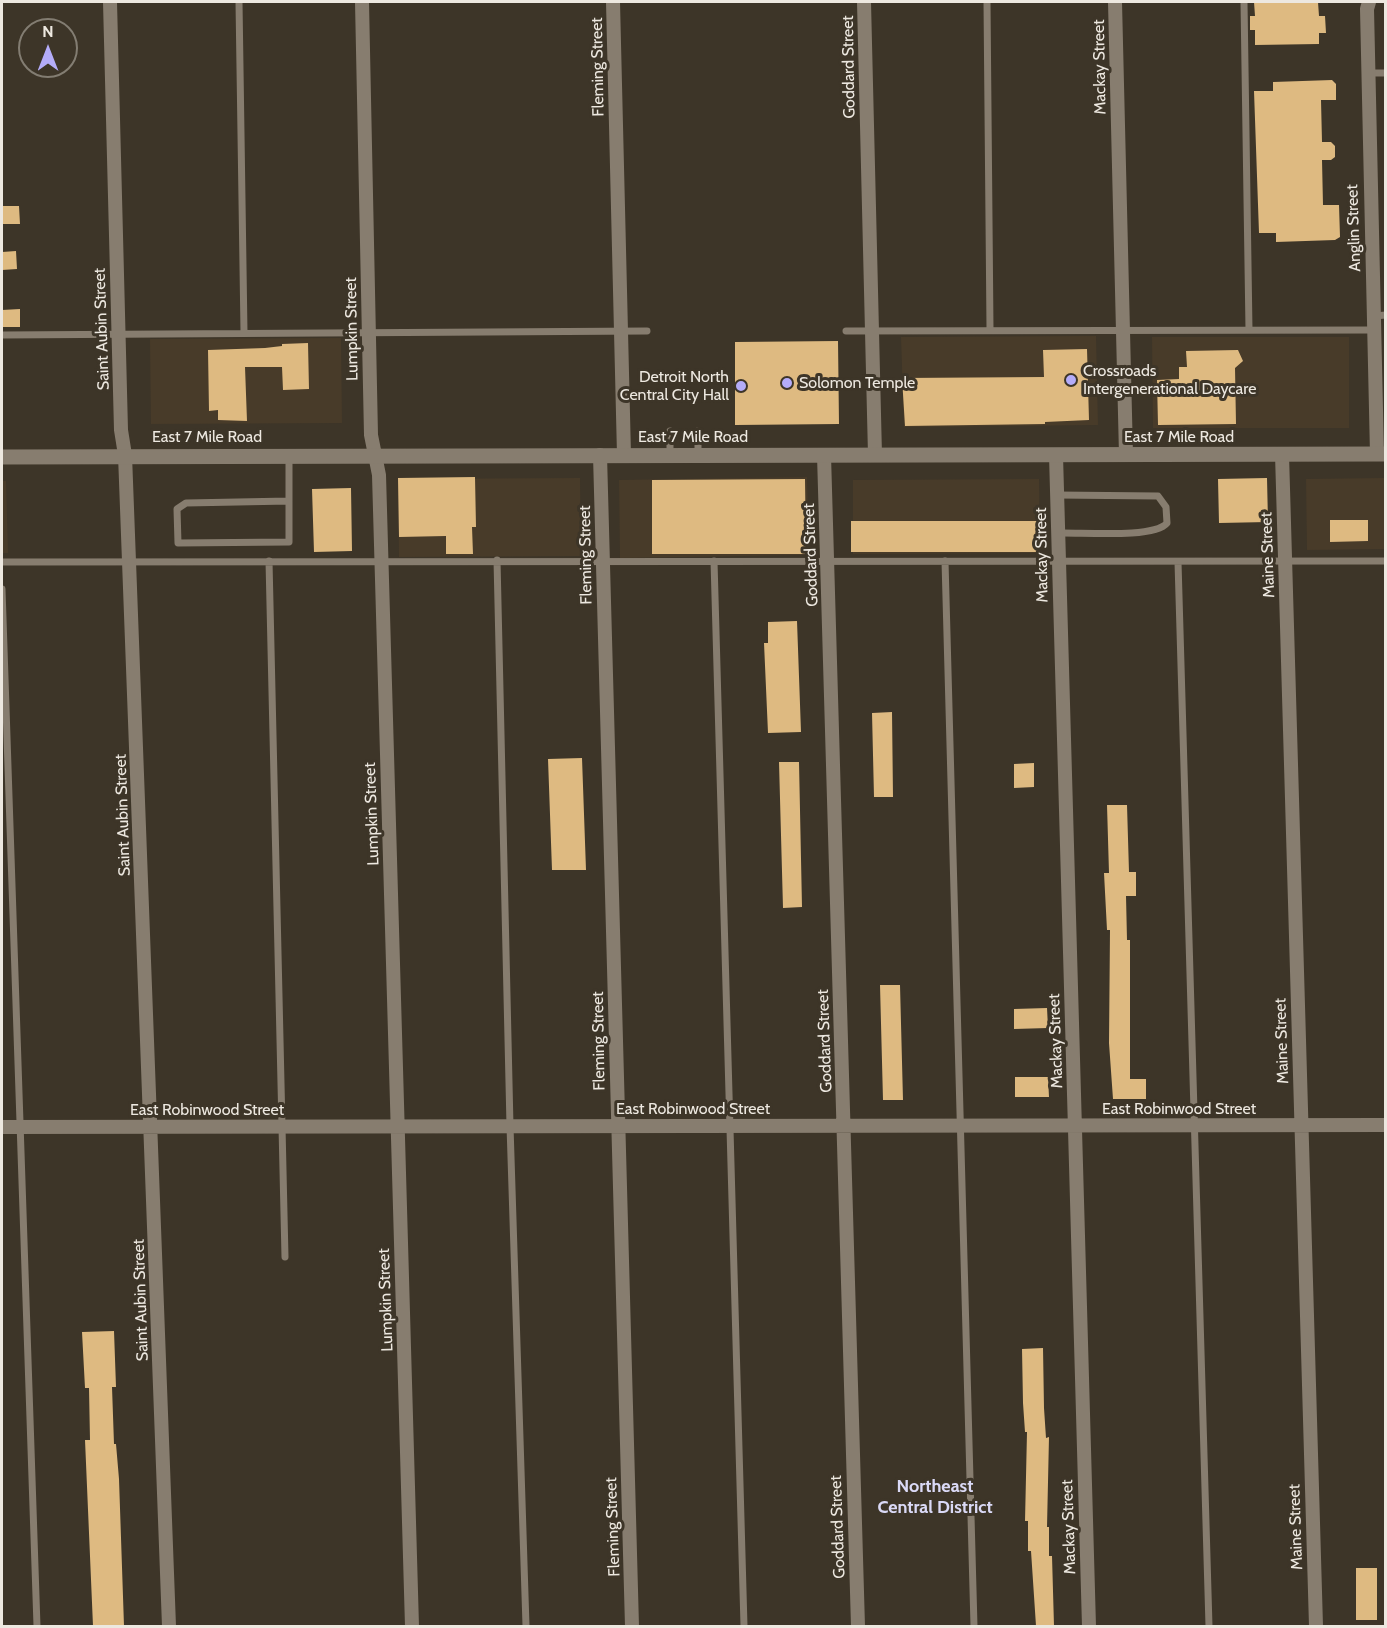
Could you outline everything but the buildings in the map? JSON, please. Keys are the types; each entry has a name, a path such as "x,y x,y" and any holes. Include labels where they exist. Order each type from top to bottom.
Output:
{"street":[{"name":"Saint Aubin Street","path":"110,2 121,430 125,455 152,1126 169,1626"},
{"name":"Lumpkin Street","path":"362,2 371,435 379,475 412,1626"},
{"name":"Fleming Street","path":"613,2 624,455"},
{"name":"Goddard Street","path":"864,2 874,455"},
{"name":"Mackay Street","path":"1115,2 1126,455"},
{"name":"Anglin Street","path":"1370,2 1367,9 1367,73 1381,454"},
{"name":"Maine Street","path":"1282,454 1316,1626"},
{"name":"East 7 Mile Road","path":"2,457 1381,454"},
{"name":"Fleming Street","path":"600,455 632,1626"},
{"name":"Goddard Street","path":"824,455 858,1626"},
{"name":"Mackay Street","path":"1056,455 1089,1626"},
{"name":"East Robinwood Street","path":"2,1127 1386,1125"}],"lane":[{"path":"238,2 244,332"},
{"path":"987,2 990,329"},
{"path":"1244,2 1249,330"},
{"path":"1367,73 1386,73"},
{"path":"846,331 1249,330 1377,320"},
{"path":"2,335 647,330"},
{"path":"670,431 670,455"},
{"path":"698,431 698,455"},
{"path":"289,455 289,501 289,542 178,543 177,509 186,503 289,501"},
{"path":"1057,495 1158,496 1166,507 1167,523 1162,529 1147,532 1058,533"},
{"path":"497,560 510,1126 526,1626"},
{"path":"269,561 284,1126 285,1257"},
{"path":"714,561 744,1626"},
{"path":"945,561 974,1626"},
{"path":"2,562 1386,561"},
{"path":"1178,562 1209,1626"},
{"path":"2,589 38,1626"}],"shaded area":[{"path":"1096,336 1098,425 904,427 901,337"},
{"path":"1152,337 1349,337 1349,428 1153,428"},
{"path":"341,338 342,423 151,424 150,339"},
{"path":"807,477 809,555 620,558 619,480"},
{"path":"580,478 581,556 399,557 398,479"},
{"path":"1385,478 1385,549 1307,550 1306,479"},
{"path":"1039,479 1040,553 853,554 853,480"},
{"path":"2,481 6,481 8,553 2,553"}],"place":[{"name":"Crossroads Intergenerational Daycare","path":"1071,380"},
{"name":"Solomon Temple","path":"787,383"},
{"name":"Detroit North Central City Hall","path":"741,386"}],"district":[{"name":"Northeast Central District","path":"935,1497"}]}
